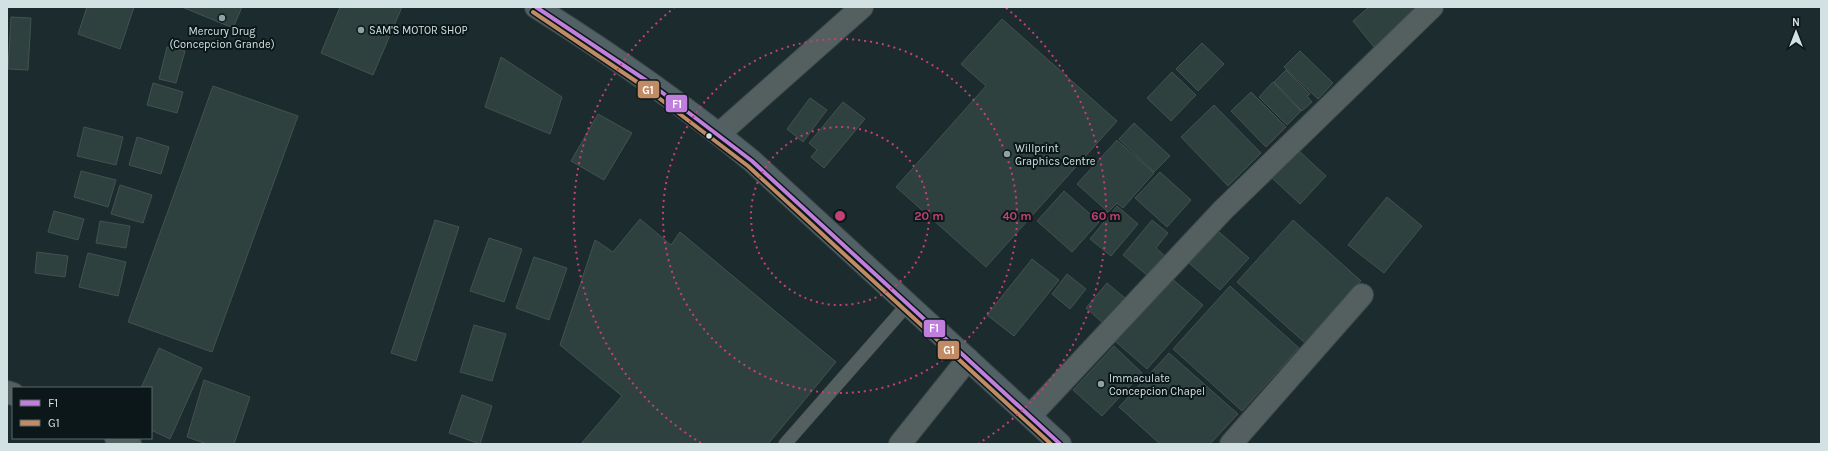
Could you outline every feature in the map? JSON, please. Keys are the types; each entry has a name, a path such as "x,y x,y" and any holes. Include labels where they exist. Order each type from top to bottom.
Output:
{"main road":[{"path":"536,7 588,39 719,134 752,161 1060,444"}],"street":[{"path":"719,134 862,7"},
{"path":"1030,416 1223,210 1432,7"},
{"path":"1231,444 1362,295"},
{"path":"900,444 968,359"},
{"path":"118,439 130,444"}],"lane":[{"path":"785,444 907,305"}],"building":[{"path":"87,7 134,7 120,49 78,34"},
{"name":"Mercury Drug (Concepcion Grande)","path":"182,7 242,7 233,28"},
{"name":"SAM'S MOTOR SHOP","path":"340,7 402,7 373,75 321,53"},
{"path":"1369,7 1419,8 1374,47 1353,21"},
{"path":"11,17 31,18 28,70 8,69"},
{"name":"Willprint Graphics Centre","path":"1002,19 1117,121 986,267 896,187 986,86 961,64"},
{"path":"1202,43 1224,64 1198,91 1176,69"},
{"path":"167,47 185,51 176,83 159,79"},
{"path":"1300,51 1333,83 1318,99 1284,67"},
{"path":"501,57 562,97 550,134 485,107"},
{"path":"1286,70 1310,94 1307,96 1312,102 1302,111 1274,82"},
{"path":"1172,72 1196,95 1171,121 1147,98"},
{"path":"1273,82 1301,111 1287,125 1259,97"},
{"path":"153,83 183,92 177,113 147,105"},
{"path":"213,86 298,116 212,352 128,322"},
{"path":"1251,92 1286,127 1266,147 1231,111"},
{"path":"810,98 827,110 803,142 787,129"},
{"path":"843,102 865,119 824,168 811,157 817,150 809,143"},
{"path":"1214,105 1261,153 1228,186 1181,137"},
{"path":"598,114 632,133 604,180 571,161"},
{"path":"1134,123 1170,156 1154,172 1119,139"},
{"path":"84,127 123,137 116,165 77,156"},
{"path":"137,137 169,147 161,174 129,165"},
{"path":"1117,140 1154,173 1123,208 1117,203 1108,212 1077,184"},
{"path":"1298,150 1326,176 1300,204 1272,178"},
{"path":"81,171 116,180 108,207 74,197"},
{"path":"1160,172 1191,200 1167,227 1135,198"},
{"path":"120,185 152,195 143,223 111,214"},
{"path":"1064,191 1099,222 1072,252 1037,221"},
{"path":"1387,197 1422,226 1384,273 1348,245"},
{"path":"1117,206 1138,224 1111,256 1090,239"},
{"path":"54,211 84,219 78,240 48,232"},
{"path":"640,219 671,245 680,232 836,362 768,444 581,444 622,396 560,345 595,240 613,252"},
{"path":"435,220 459,227 416,361 391,353"},
{"path":"1152,220 1168,233 1156,248 1165,256 1148,276 1123,255"},
{"path":"1293,220 1361,281 1305,343 1237,282"},
{"path":"100,221 130,226 126,248 96,243"},
{"path":"1218,231 1249,258 1220,290 1189,263"},
{"path":"489,238 522,249 504,302 470,291"},
{"path":"37,252 68,256 65,277 35,273"},
{"path":"88,253 126,262 118,296 79,287"},
{"path":"534,257 567,268 549,320 516,308"},
{"path":"1032,259 1059,280 1014,336 987,315"},
{"path":"1067,274 1086,289 1070,309 1052,294"},
{"path":"1171,278 1203,305 1147,369 1115,341"},
{"path":"1107,283 1125,298 1103,323 1086,308"},
{"path":"1230,286 1299,348 1242,411 1173,349"},
{"path":"474,325 506,334 492,381 460,372"},
{"path":"1114,346 1142,373 1102,416 1073,390"},
{"path":"159,348 202,368 170,439 152,430 152,387 141,387"},
{"path":"1169,353 1238,414 1210,444 1160,444 1119,407"},
{"path":"204,380 250,397 234,444 207,444 187,437"},
{"path":"462,395 492,406 480,444 449,433"}],"transit line":[{"name":"F1","path":"536,7 647,81 752,161 1060,444"},
{"name":"G1","path":"533,12 643,86 748,166 1051,444"}],"place":[{"name":"Mercury Drug (Concepcion Grande)","path":"222,18"},
{"name":"SAM'S MOTOR SHOP","path":"361,30"},
{"name":"Willprint Graphics Centre","path":"1007,154"},
{"name":"Immaculate Concepcion Chapel","path":"1101,384"}]}
